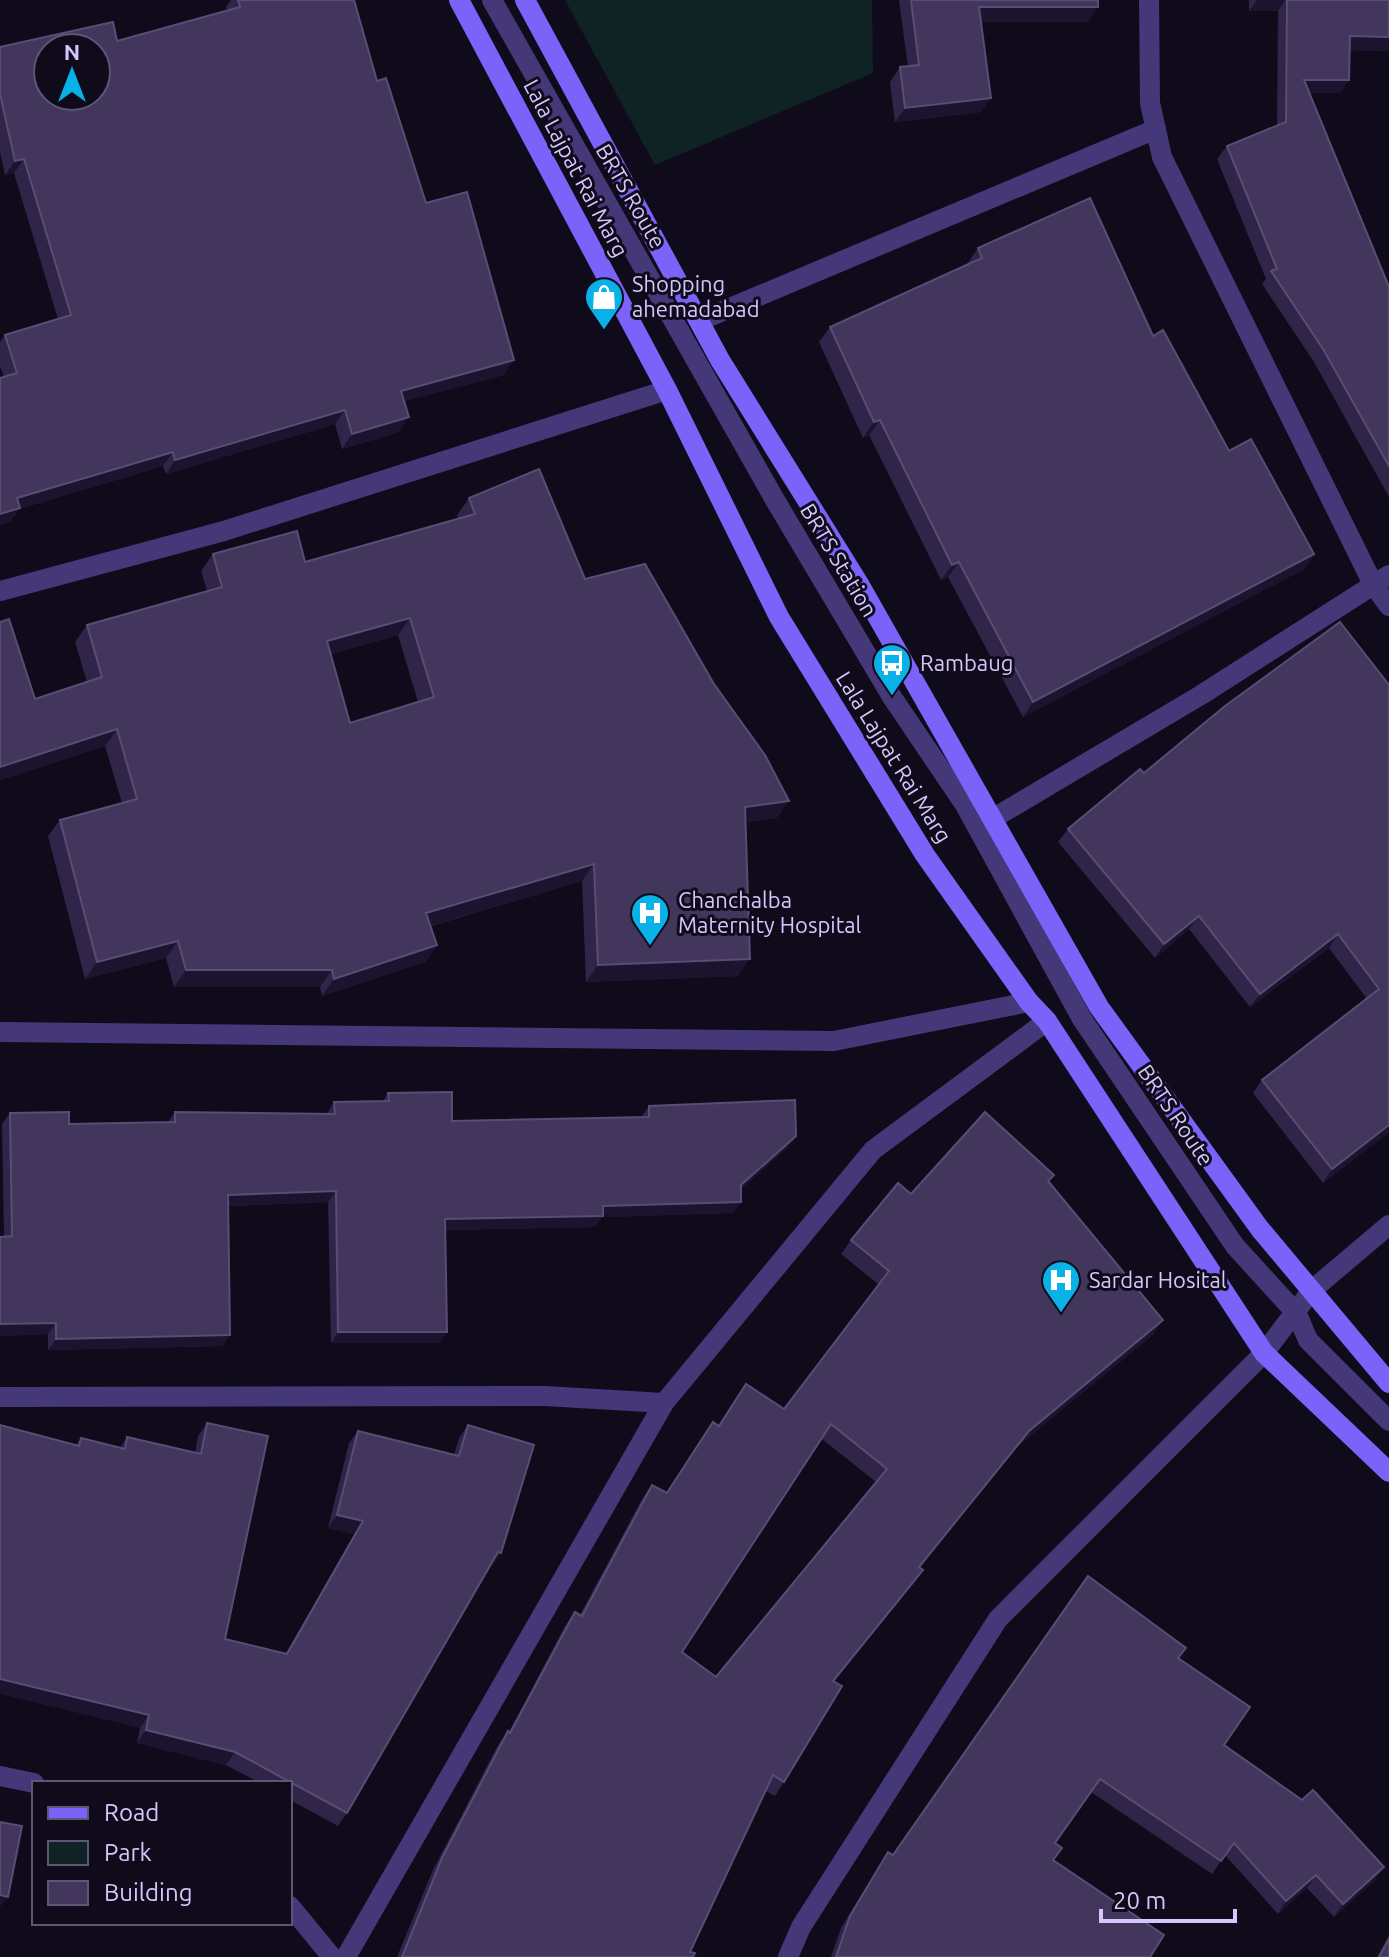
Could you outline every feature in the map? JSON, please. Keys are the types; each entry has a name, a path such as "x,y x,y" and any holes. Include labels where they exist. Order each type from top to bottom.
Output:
{"main road":[{"name":"Lala Lajpat Rai Marg","path":"459,0 667,390 779,617 925,855 1029,1002 1047,1021 1264,1353 1389,1472"},
{"name":"Lala Lajpat Rai Marg","path":"525,0 699,321 859,584 1099,1007 1260,1229 1389,1383"}],"street":[{"name":"BRTS Route","path":"492,0 775,500"},
{"path":"1149,0 1150,103 1162,157 1381,579 1389,606"},
{"path":"699,321 1156,129"},
{"path":"0,591 224,531 667,390"},
{"name":"BRTS Station","path":"775,500 892,697 965,805"},
{"path":"992,819 1201,695 1381,579"},
{"name":"BRTS Route","path":"965,805 1082,1019 1235,1246 1297,1314 1308,1340 1389,1421"},
{"path":"0,1032 834,1041 1029,1002"},
{"path":"346,1957 664,1403 873,1150 1047,1021"},
{"path":"788,1957 801,1927 998,1619 1264,1353 1297,1314 1312,1290 1389,1225"},
{"path":"0,1397 545,1396 664,1403"},
{"path":"0,1776 32,1783"},
{"path":"292,1908 332,1957"}],"green space":[{"path":"565,0 872,0 873,73 655,165"}],"building":[{"path":"238,0 354,0 377,81 386,78 426,203 467,192 514,360 401,391 409,417 352,434 345,410 175,460 173,452 17,498 20,508 0,514 0,378 17,373 5,335 71,315 24,159 15,161 0,94 0,47 32,40 32,112 112,112 112,32 68,32 113,22 117,41 240,7"},
{"path":"911,0 1098,0 1098,7 979,7 991,98 905,108 900,67 919,65"},
{"path":"1287,0 1389,0 1389,37 1350,36 1349,80 1304,80 1389,287 1389,466 1323,349 1271,271 1277,269 1227,146 1286,122"},
{"path":"1090,198 1153,336 1163,330 1229,451 1251,439 1314,554 1033,702 959,562 952,565 880,420 874,422 830,327 982,258 978,248"},
{"path":"539,469 585,579 645,564 714,684 765,755 789,801 745,807 750,959 598,965 594,864 426,913 437,945 334,979 332,970 186,970 178,941 97,962 60,820 137,799 117,729 0,767 0,622 9,619 35,699 102,677 87,625 222,587 213,554 297,531 305,562 475,514 469,498","holes":["410,618 434,697 350,723 327,641"]},
{"path":"1340,622 1389,685 1389,1125 1332,1169 1262,1080 1379,989 1338,934 1260,994 1199,916 1164,944 1068,829 1140,769 1144,773 1225,706"},
{"path":"452,1092 452,1121 649,1117 649,1106 795,1100 796,1136 741,1185 741,1202 603,1206 603,1216 445,1219 447,1332 338,1332 336,1191 228,1195 230,1335 56,1339 56,1323 0,1324 0,1237 12,1236 10,1113 69,1112 69,1124 175,1122 175,1112 335,1114 334,1102 389,1101 388,1093"},
{"path":"985,1112 1054,1175 1048,1181 1163,1320 1029,1431 919,1567 923,1570 833,1681 842,1686 784,1782 773,1775 690,1952 695,1953 693,1957 402,1957 442,1858 508,1731 510,1733 575,1612 582,1616 652,1485 667,1493 713,1422 719,1426 746,1384 784,1409 889,1271 851,1240 898,1183 911,1194","holes":["831,1424 887,1469 716,1677 682,1652"]},
{"path":"207,1423 268,1436 225,1639 287,1654 363,1521 337,1515 358,1431 459,1456 468,1425 534,1445 501,1553 498,1552 347,1813 235,1752 146,1730 149,1715 0,1679 0,1425 79,1446 81,1438 125,1449 127,1437 201,1454"},
{"path":"1088,1576 1186,1648 1178,1658 1250,1707 1224,1745 1302,1800 1313,1790 1384,1867 1343,1904 1316,1875 1286,1901 1234,1843 1221,1861 1100,1779 1055,1843 1062,1848 1053,1860 1164,1935 1150,1957 836,1957 850,1916 888,1852 893,1855"},
{"path":"0,1822 22,1826 8,1897 0,1895"},
{"path":"1389,1939 1389,1957 1379,1957"}],"place":[{"name":"Shopping ahemadabad","path":"604,331"},
{"name":"Rambaug","path":"892,697"},
{"name":"Chanchalba Maternity Hospital","path":"650,947"},
{"name":"Sardar Hosital","path":"1061,1314"}]}
